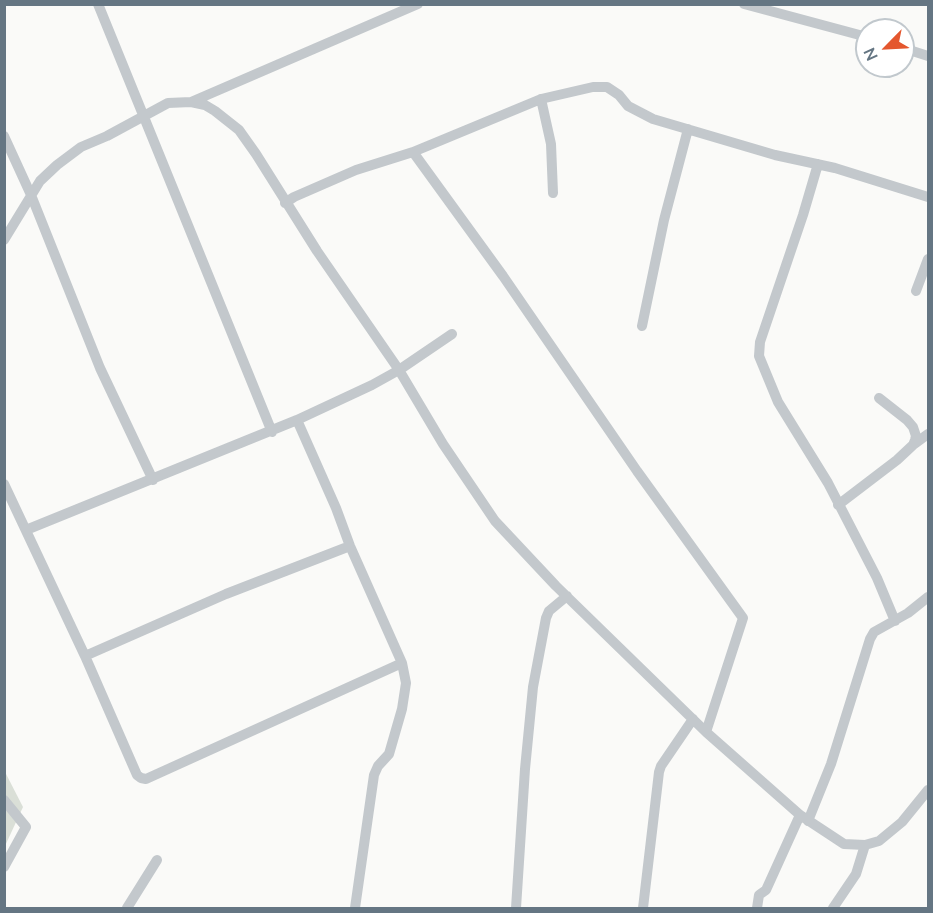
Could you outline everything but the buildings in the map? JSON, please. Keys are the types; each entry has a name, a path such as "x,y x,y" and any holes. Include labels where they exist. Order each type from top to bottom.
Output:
{"street":[{"path":"98,4 272,432"},
{"path":"191,102 418,4"},
{"path":"744,4 855,34"},
{"path":"285,203 356,170 413,152 541,99 593,87 607,87 619,94 634,111 653,119 928,197"},
{"path":"541,99 551,144 553,193"},
{"path":"4,240 40,181 81,147 168,103 191,102 205,105 239,130 256,154 285,203 399,370 443,444 495,521 567,596 706,732 804,818 844,844 865,845 879,841 902,822 928,790"},
{"path":"642,326 664,220 688,129"},
{"path":"4,136 31,195 100,368 153,480"},
{"path":"413,152 743,618 706,732"},
{"path":"818,164 764,332 759,356 778,402 828,483 877,578 895,621"},
{"path":"916,291 928,259"},
{"path":"26,530 272,432 372,385 399,370 452,334"},
{"path":"879,398 913,427 916,436 913,445"},
{"path":"297,420 402,663 406,683 402,709 389,754 378,766 374,775 355,909"},
{"path":"838,505 928,434"},
{"path":"4,484 85,656 137,775 141,778 146,778 402,663"},
{"path":"85,656 226,594 350,546"},
{"path":"516,909 533,687 546,618 549,611 567,596"},
{"path":"757,909 759,895 766,890 831,764 870,639 874,632 895,621 928,597"},
{"path":"643,909 659,772 693,719"},
{"path":"4,800 26,827 4,867"},
{"path":"833,909 856,874 865,845"},
{"path":"127,909 157,860"}],"shaded area":[{"path":"4,770 23,807 5,846 4,846"}]}
